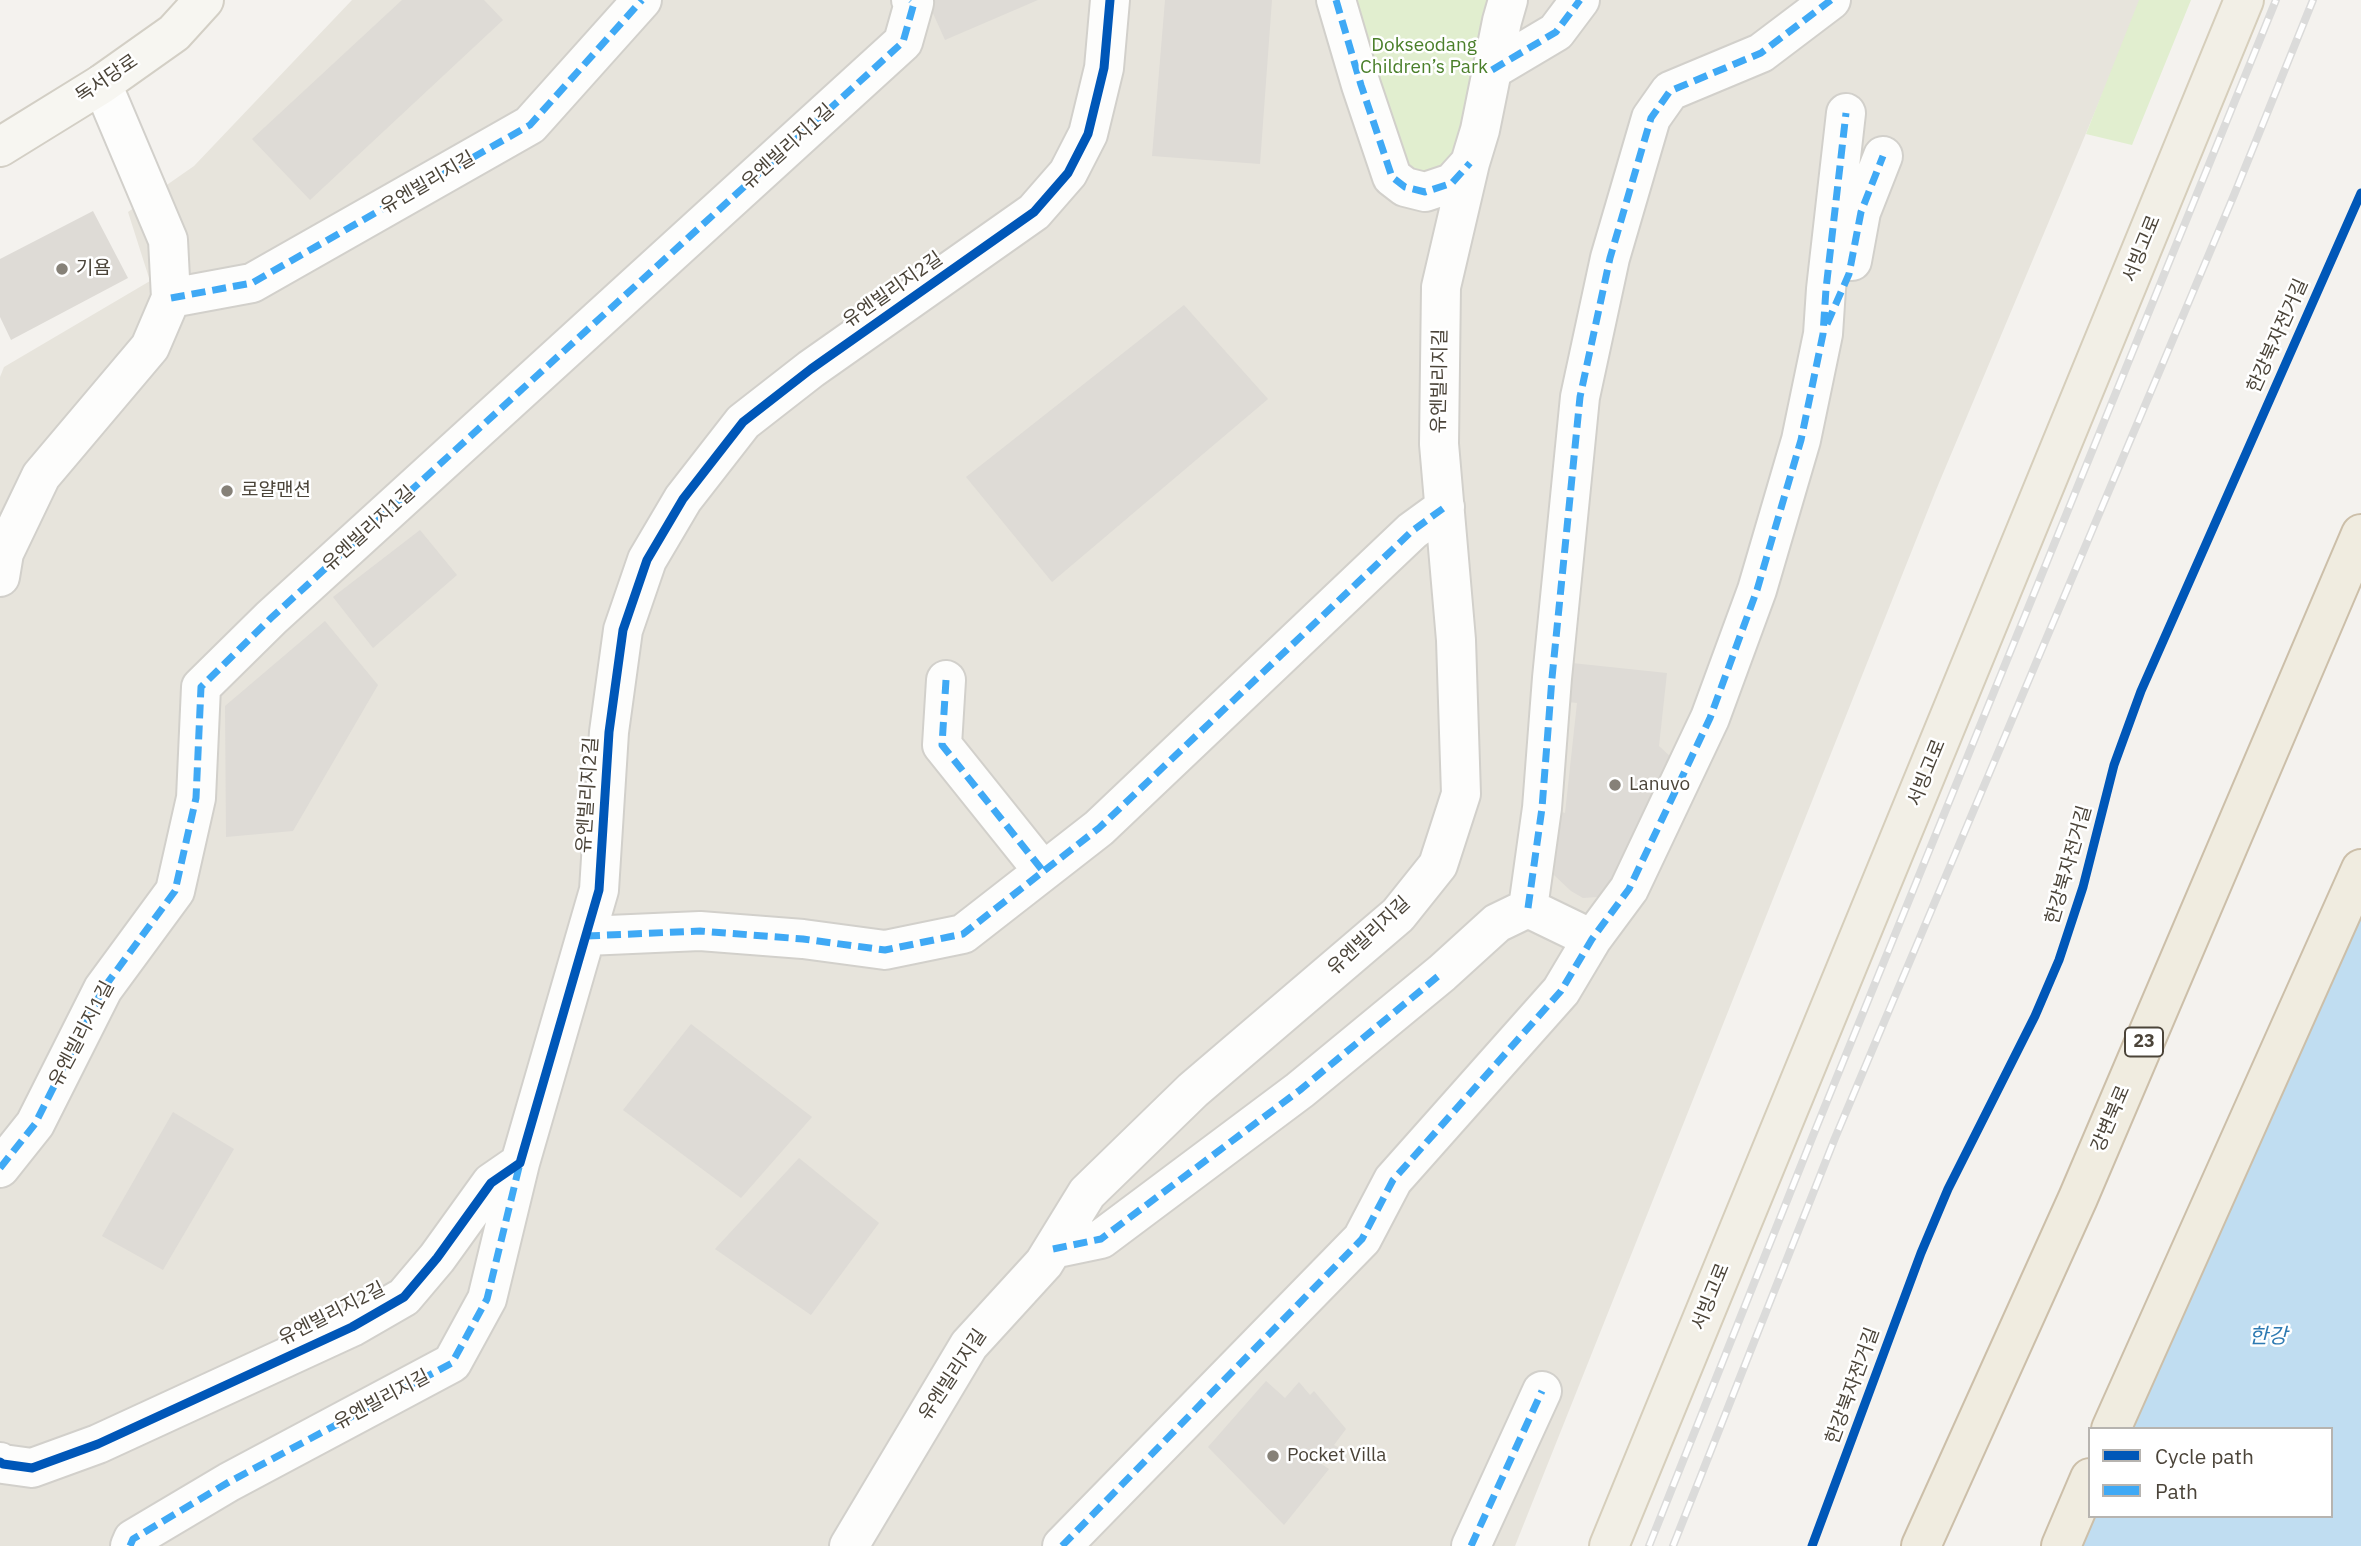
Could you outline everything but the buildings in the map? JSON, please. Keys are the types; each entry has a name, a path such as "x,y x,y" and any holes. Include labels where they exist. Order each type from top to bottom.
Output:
{"highway":[{"name":"강변북로","path":"1921,1546 2078,1198 2361,534"},
{"path":"2112,1427 2361,869"},
{"path":"2061,1546 2088,1483"}],"main road":[{"name":"독서당로","path":"0,147 102,84 174,33 204,0"},
{"name":"서빙고로","path":"1590,1546 1721,1217 2222,0"},
{"name":"서빙고로","path":"1609,1546 2244,0"}],"street":[{"name":"유엔빌리지길","path":"171,298 252,283 530,125 642,0"},
{"name":"유엔빌리지1길","path":"0,1168 35,1124 103,989 175,891 195,798 201,687 271,618 903,42 914,3 911,0"},
{"name":"유엔빌리지2길","path":"0,1462 4,1465 32,1468 98,1444 352,1327 404,1297 437,1258 491,1183 520,1163 599,890 609,732 623,630 647,560 683,499 743,422 811,369 1034,212 1069,173 1088,134 1104,68 1110,0"},
{"path":"1336,0 1392,177 1405,187 1426,192 1452,183 1470,163"},
{"name":"유엔빌리지길","path":"849,1546 969,1345 1044,1263 1087,1193 1193,1090 1398,915 1438,865 1461,794 1456,640 1439,444 1441,287 1480,130 1508,0"},
{"path":"1492,70 1556,32 1580,0"},
{"path":"1528,908 1542,808 1580,397 1610,258 1651,118 1670,91 1762,53 1831,0"},
{"path":"0,577 4,553 41,475 150,347 171,298 168,240 102,84"},
{"path":"1062,1546 1362,1239 1393,1180 1561,991 1592,939 1629,889 1715,706 1757,590 1801,440 1823,334 1846,113"},
{"path":"1823,334 1849,274 1861,212 1883,156"},
{"path":"586,936 701,931 803,939 885,950 963,934 1099,828 1412,531 1445,507"},
{"path":"946,680 942,745 1043,871"},
{"path":"1528,908 1592,939"},
{"path":"1052,1249 1101,1239 1300,1090 1443,973 1497,923 1528,908"},
{"name":"유엔빌리지길","path":"130,1546 133,1539 229,1482 452,1363 487,1298 520,1163"},
{"path":"1471,1546 1542,1391"}],"shaded area":[{"path":"352,0 2142,0 1936,490 1515,1546 0,1546 0,377 4,367 150,281 128,212 194,166"}],"green space":[{"name":"Dokseodang Children’s Park","path":"1347,0 1497,0 1446,179 1410,174"},
{"path":"2139,0 2191,0 2132,145 2086,134"}],"water":[{"name":"한강","path":"2361,892 2361,1546 2080,1546 2091,1518 2333,1518 2333,1427 2131,1427"}],"railway":[{"path":"1649,1546 1812,1138 2276,0"},
{"path":"1673,1546 1835,1138 2234,195 2313,0"}],"marked path":[{"path":"171,298 252,283 530,125 642,0"},
{"path":"0,1168 35,1124 103,989 175,891 196,798 201,687 271,618 903,42 914,3 911,0"},
{"path":"1336,0 1392,177 1405,187 1425,192 1452,183 1470,163"},
{"path":"1492,70 1556,32 1580,0"},
{"path":"1528,908 1542,808 1580,397 1610,258 1651,118 1670,91 1761,53 1831,0"},
{"path":"1062,1546 1362,1239 1393,1180 1561,991 1592,939 1629,889 1710,718 1757,590 1801,440 1823,334 1846,113"},
{"path":"1827,324 1849,274 1861,212 1883,156"},
{"path":"586,936 700,931 803,939 885,950 963,934 1099,828 1412,531 1445,507"},
{"path":"946,680 942,745 1043,871"},
{"path":"1053,1249 1101,1239 1300,1090 1442,973"},
{"path":"130,1546 133,1539 229,1482 452,1363 487,1299 520,1163"},
{"path":"1471,1546 1542,1391"}],"cycle path":[{"path":"0,1462 32,1468 98,1444 352,1327 404,1297 437,1258 491,1183 520,1163 599,890 609,732 623,630 647,560 683,499 743,422 811,369 1034,212 1068,173 1088,134 1104,68 1110,0"},
{"name":"한강북자전거길","path":"1812,1546 1921,1253 1948,1189 2035,1016 2059,960 2083,887 2114,765 2141,691 2361,193"}],"place":[{"name":"기욤","path":"62,269"},
{"name":"로얄맨션","path":"227,491"},
{"name":"Lanuvo","path":"1615,785"},
{"name":"Pocket Villa","path":"1273,1456"}]}
